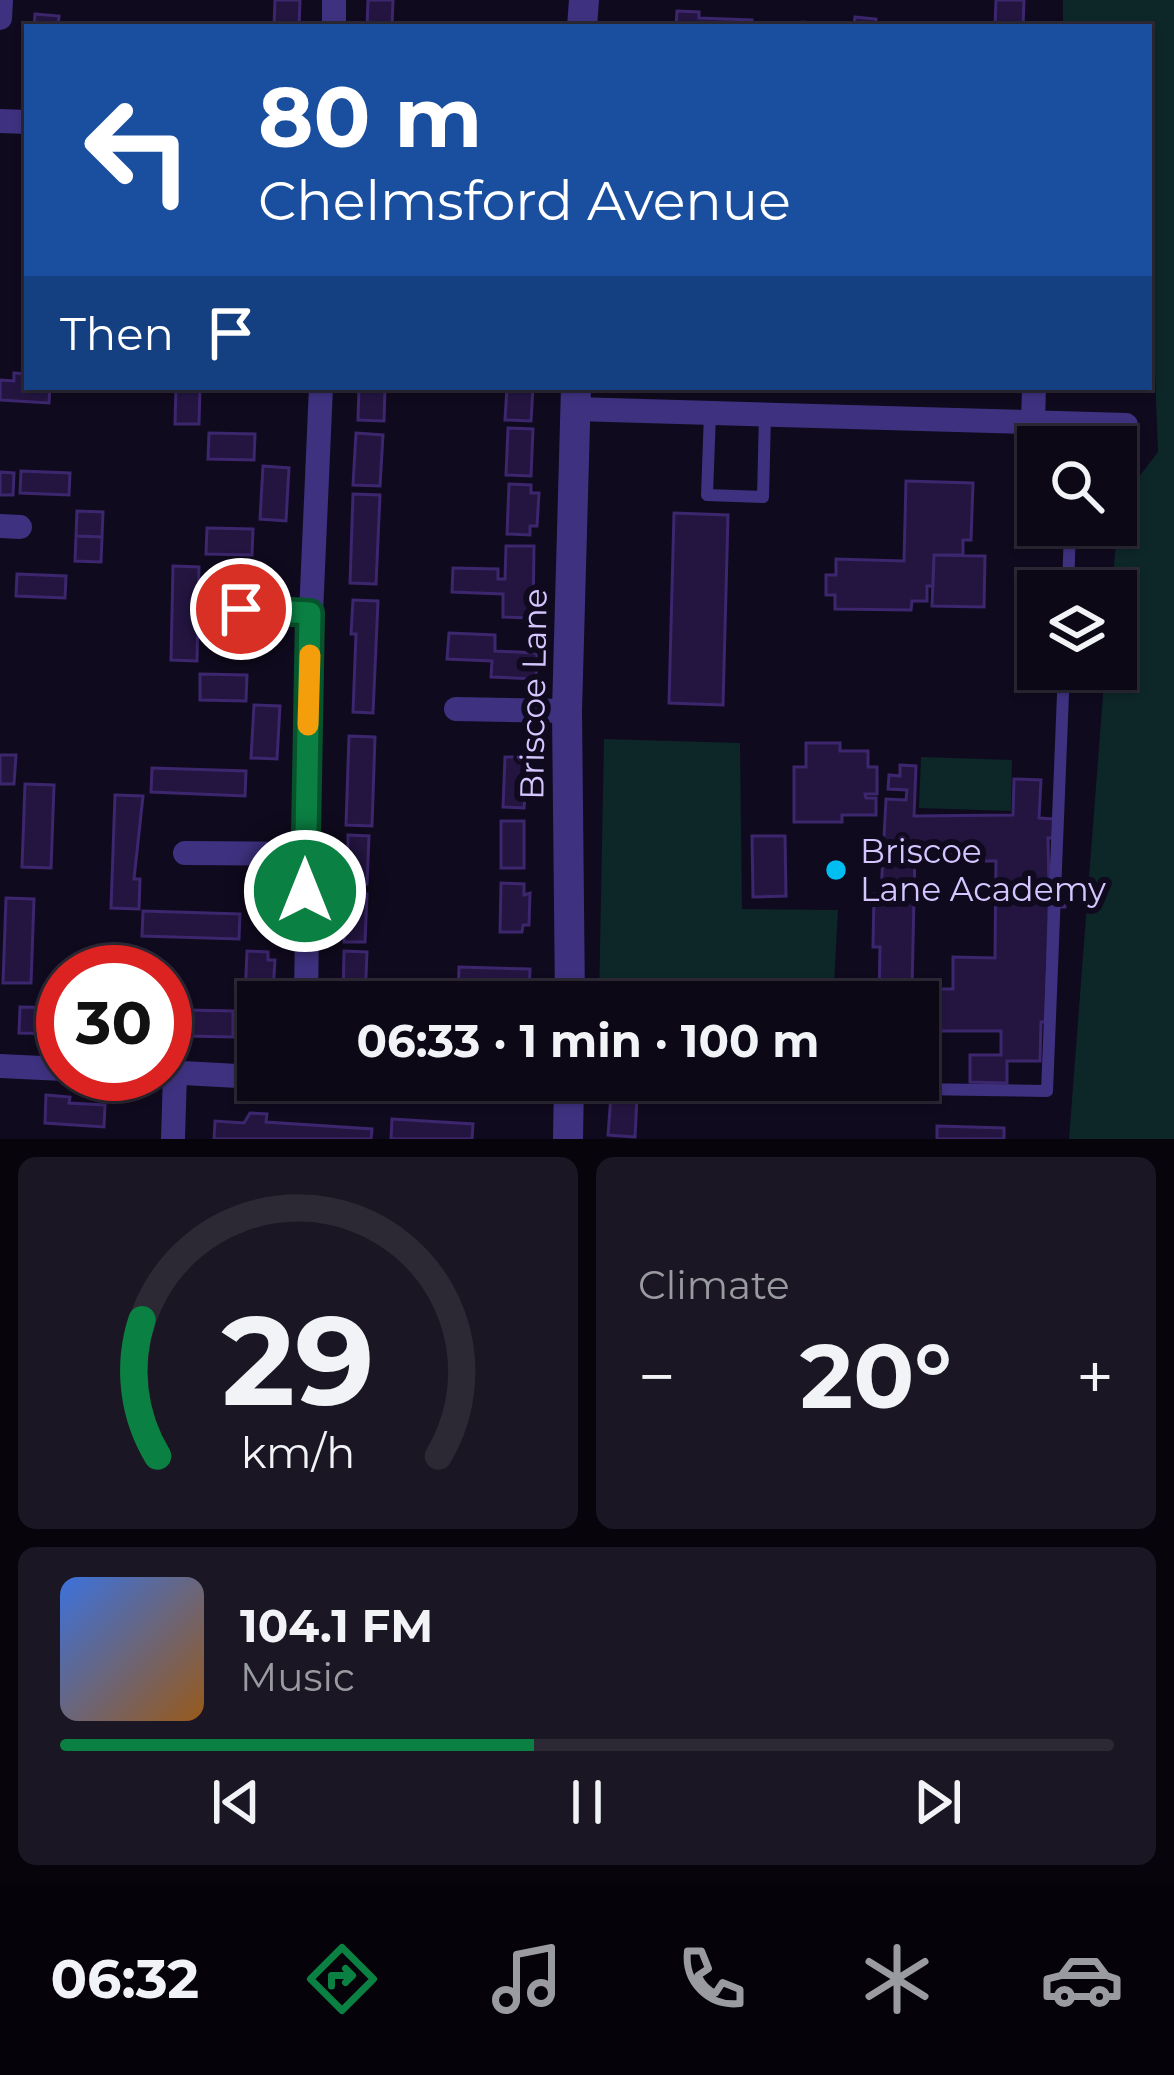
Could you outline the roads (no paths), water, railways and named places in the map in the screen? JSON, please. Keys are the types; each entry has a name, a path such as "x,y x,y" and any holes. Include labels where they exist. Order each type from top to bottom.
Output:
{"street":[{"path":"0,18 1,0"},
{"path":"306,981 310,613 321,390"},
{"path":"774,415 782,390"},
{"path":"1033,422 1034,390"},
{"path":"576,398 710,413 1033,422 1074,434 1126,425"},
{"name":"Briscoe Lane","path":"570,981 567,711 576,398"},
{"path":"241,609 310,613"},
{"path":"456,709 567,711"},
{"path":"185,853 305,854"},
{"path":"0,1066 36,1068"},
{"path":"192,1073 237,1076"},
{"path":"171,1101 173,1139"},
{"path":"568,1139 569,1101"}],"lane":[{"path":"710,413 707,495 763,497 774,415"},
{"path":"939,1087 1047,1091 1063,690"}],"place":[{"name":"Briscoe Lane Academy","path":"836,870"}]}
